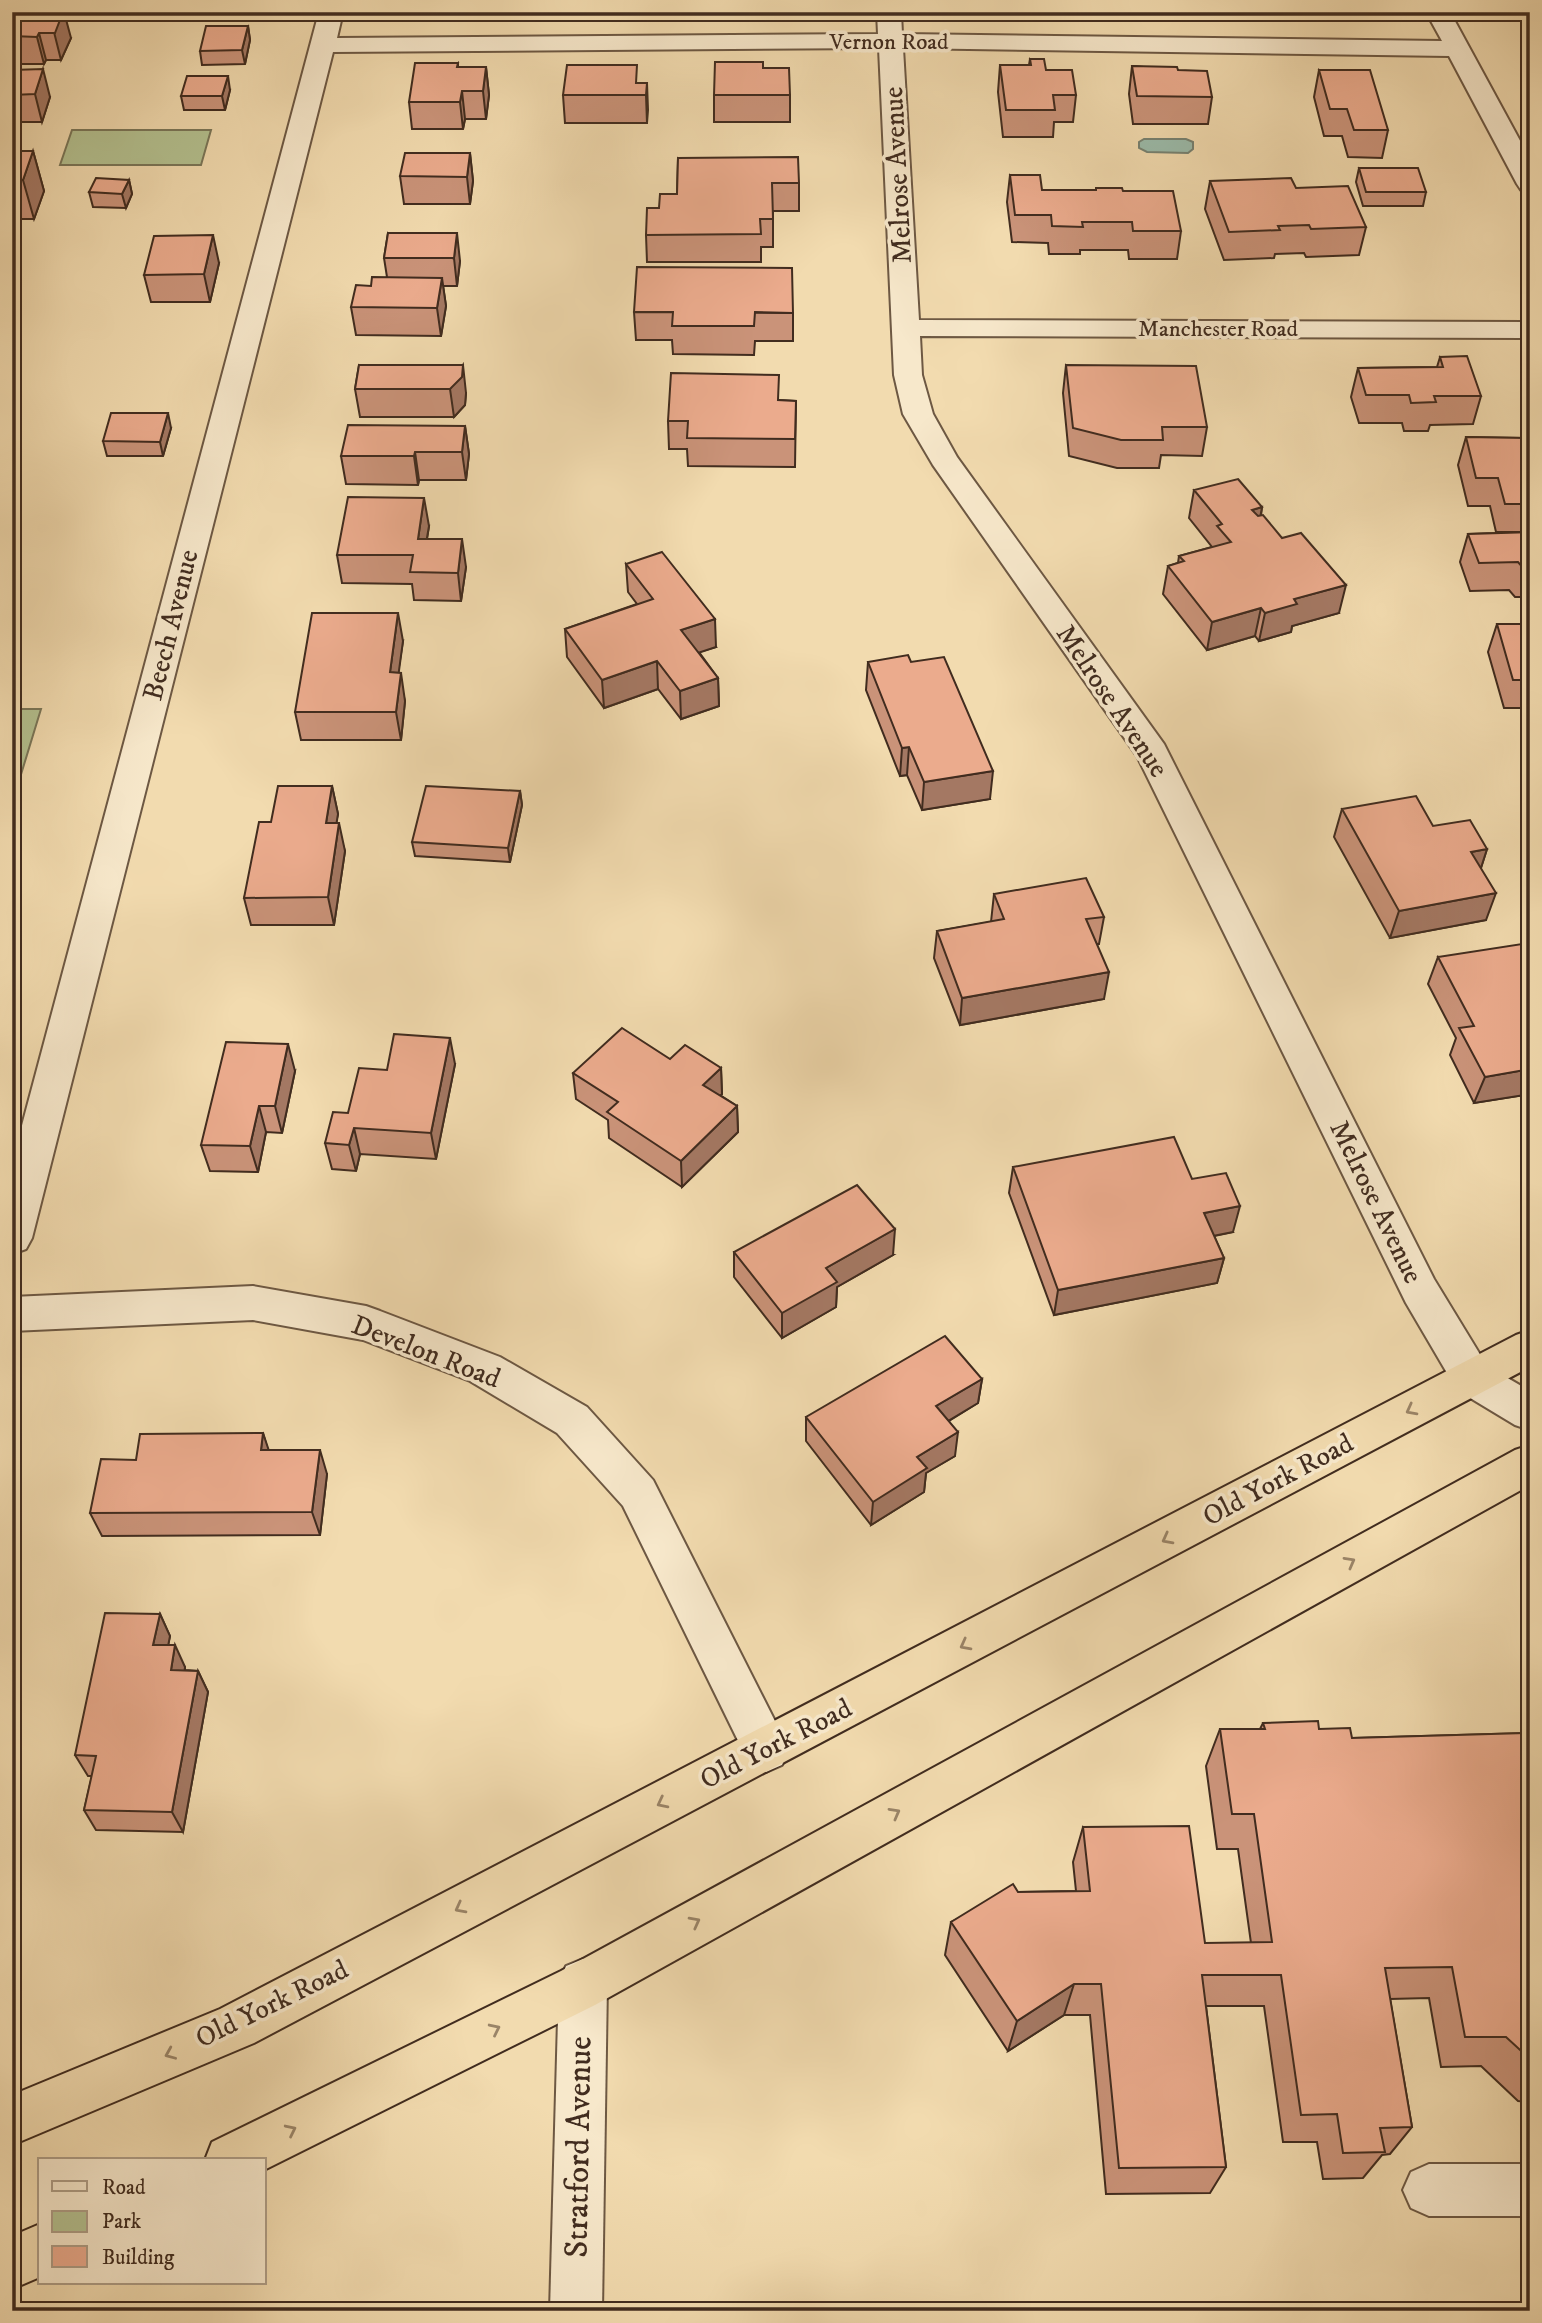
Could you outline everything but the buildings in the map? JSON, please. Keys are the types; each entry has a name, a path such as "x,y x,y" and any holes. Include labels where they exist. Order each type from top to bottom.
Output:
{"highway":[{"name":"Old York Road","path":"12,2120 237,2026 1530,1347"},
{"path":"234,2158 578,1988 1530,1463"},
{"path":"12,2263 38,2251"}],"street":[{"name":"Beech Avenue","path":"12,1238 331,12"},
{"path":"1438,12 1530,184"},
{"name":"Vernon Road","path":"321,45 890,27 1456,49"},
{"name":"Melrose Avenue","path":"890,27 908,375 918,414 943,459 1152,752 1420,1291 1472,1378 1530,1412"},
{"name":"Manchester Road","path":"906,328 1530,330"},
{"name":"Develon Road","path":"12,1314 253,1303 366,1324 485,1369 572,1420 638,1493 766,1750"},
{"name":"Stratford Avenue","path":"576,2311 583,1983"},
{"path":"1429,2190 1530,2190"}],"green space":[{"path":"72,130 211,130 201,165 60,165"},
{"path":"12,709 41,709 19,781 12,781"}],"shaded area":[{"path":"1144,139 1186,139 1193,142 1193,149 1188,153 1147,152 1139,148 1139,142"}]}
